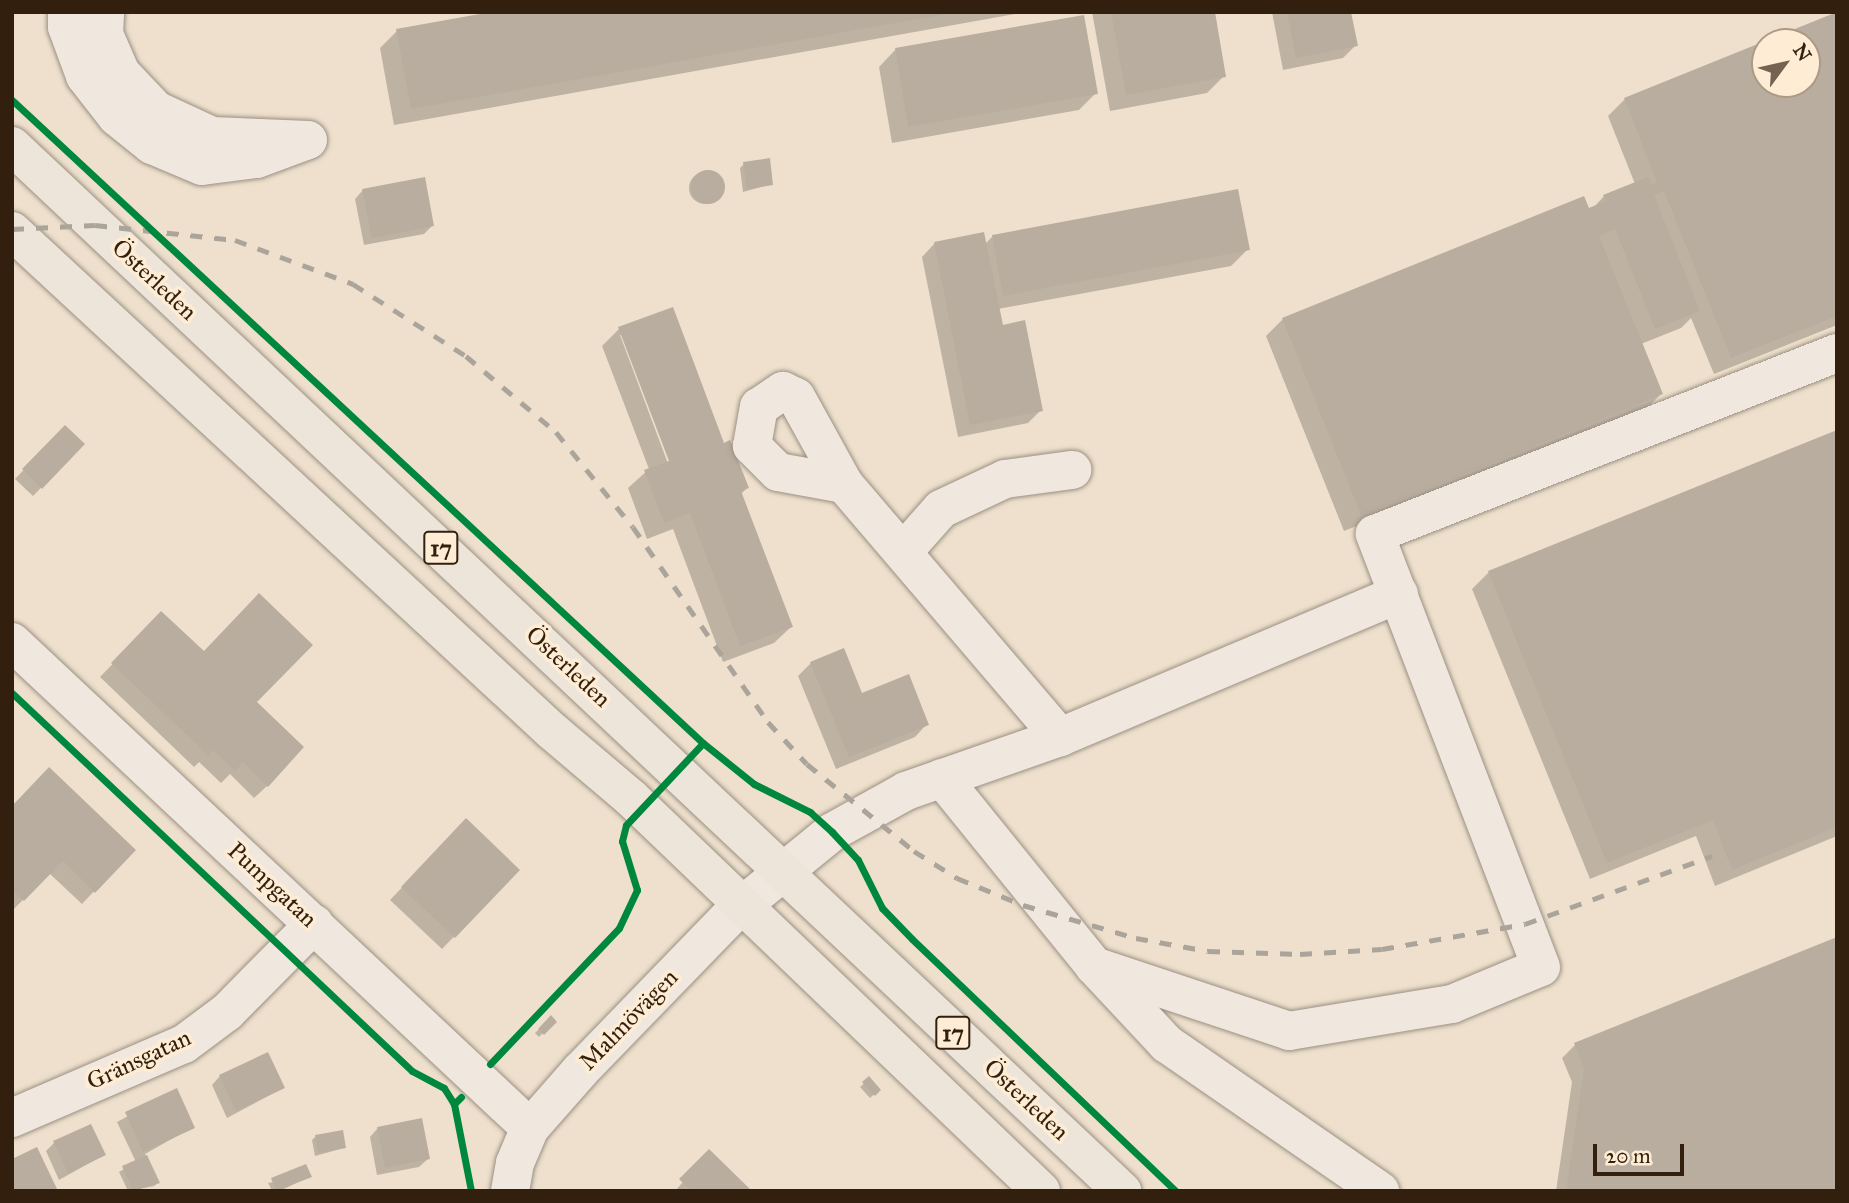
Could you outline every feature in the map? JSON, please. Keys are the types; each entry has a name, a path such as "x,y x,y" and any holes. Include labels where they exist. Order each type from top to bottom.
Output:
{"main road":[{"name":"Österleden","path":"12,146 1122,1191"},
{"name":"17","path":"12,231 631,798 1041,1191"}],"street":[{"path":"67,12 67,27 85,76 117,117 152,145 202,166 257,159 308,140 212,136 156,110 121,73 104,34 105,12"},
{"path":"1094,966 1289,1031 1452,1004 1541,967 1375,534 1837,353"},
{"path":"903,552 941,509 1005,478 1072,470"},
{"path":"844,484 1060,737"},
{"name":"Malmövägen","path":"510,1191 515,1163 530,1128 743,906 784,875 832,832 906,790 1060,737 1399,594"},
{"name":"Pumpgatan","path":"12,642 530,1128"},
{"path":"942,778 1094,966 1167,1044 1380,1191"},
{"name":"Gränsgatan","path":"12,1118 184,1044 227,1012 314,924"}],"building":[{"path":"491,12 946,14 411,109 396,29"},
{"path":"1111,12 1215,12 1226,77 1126,95"},
{"path":"1287,12 1351,12 1358,46 1296,58"},
{"path":"1837,12 1837,316 1731,358 1664,191 1654,195 1700,311 1655,329 1615,229 1599,236 1663,394 1361,515 1282,318 1584,196 1589,208 1606,201 1603,195 1648,177 1651,185 1657,182 1624,98 1751,47 1751,98 1821,98 1821,28 1797,28"},
{"path":"1084,15 1098,94 908,127 895,48"},
{"path":"770,158 773,185 747,189 743,162"},
{"path":"708,170 720,175 725,187 720,199 708,204 696,199 691,187 696,175"},
{"path":"425,177 434,226 372,238 362,189"},
{"path":"1238,189 1250,250 1003,296 992,235"},
{"path":"984,232 1003,325 1025,320 1043,411 970,425 934,242"},
{"path":"673,307 724,443 730,440 749,488 741,491 793,627 740,646 690,513 664,523 644,470 669,461 618,327"},
{"path":"65,425 85,444 42,489 22,469"},
{"path":"1837,430 1837,827 1732,870 1713,820 1607,863 1488,571"},
{"path":"259,593 313,645 257,702 304,747 268,787 243,762 235,771 213,750 208,755 111,663 161,611 204,651"},
{"path":"844,648 862,693 909,674 929,725 849,757 810,662"},
{"path":"49,767 136,850 95,893 63,861 24,901 12,890 12,806"},
{"path":"466,818 520,870 455,938 401,887"},
{"path":"1837,937 1837,1191 1566,1191 1584,1069 1574,1043"},
{"path":"551,1015 557,1022 544,1035 538,1029"},
{"path":"268,1052 285,1088 236,1111 219,1075"},
{"path":"869,1076 881,1090 875,1096 862,1082"},
{"path":"177,1088 195,1128 143,1152 125,1112"},
{"path":"422,1118 430,1159 385,1168 377,1127"},
{"path":"91,1124 106,1155 68,1173 53,1141"},
{"path":"343,1130 346,1148 318,1153 315,1135"},
{"path":"37,1147 58,1191 12,1191 12,1159"},
{"path":"709,1149 752,1191 691,1191 679,1179"},
{"path":"147,1155 160,1183 133,1191 122,1166"},
{"path":"306,1164 312,1177 276,1191 271,1178"}],"railway":[{"path":"12,229 95,225 235,240 353,284 466,356 556,432 633,527 768,722 807,764 914,851 957,878 1023,905 1136,938 1208,951 1300,954 1382,949 1525,924 1712,856"}],"cycle path":[{"path":"12,100 703,743 754,784 810,812 832,832 858,860 882,908 1176,1191"},
{"path":"12,693 412,1071 444,1088 454,1104"},
{"path":"490,1064 619,928 637,890 622,841 626,825 703,743"},
{"path":"461,1097 454,1104 471,1191"}]}
